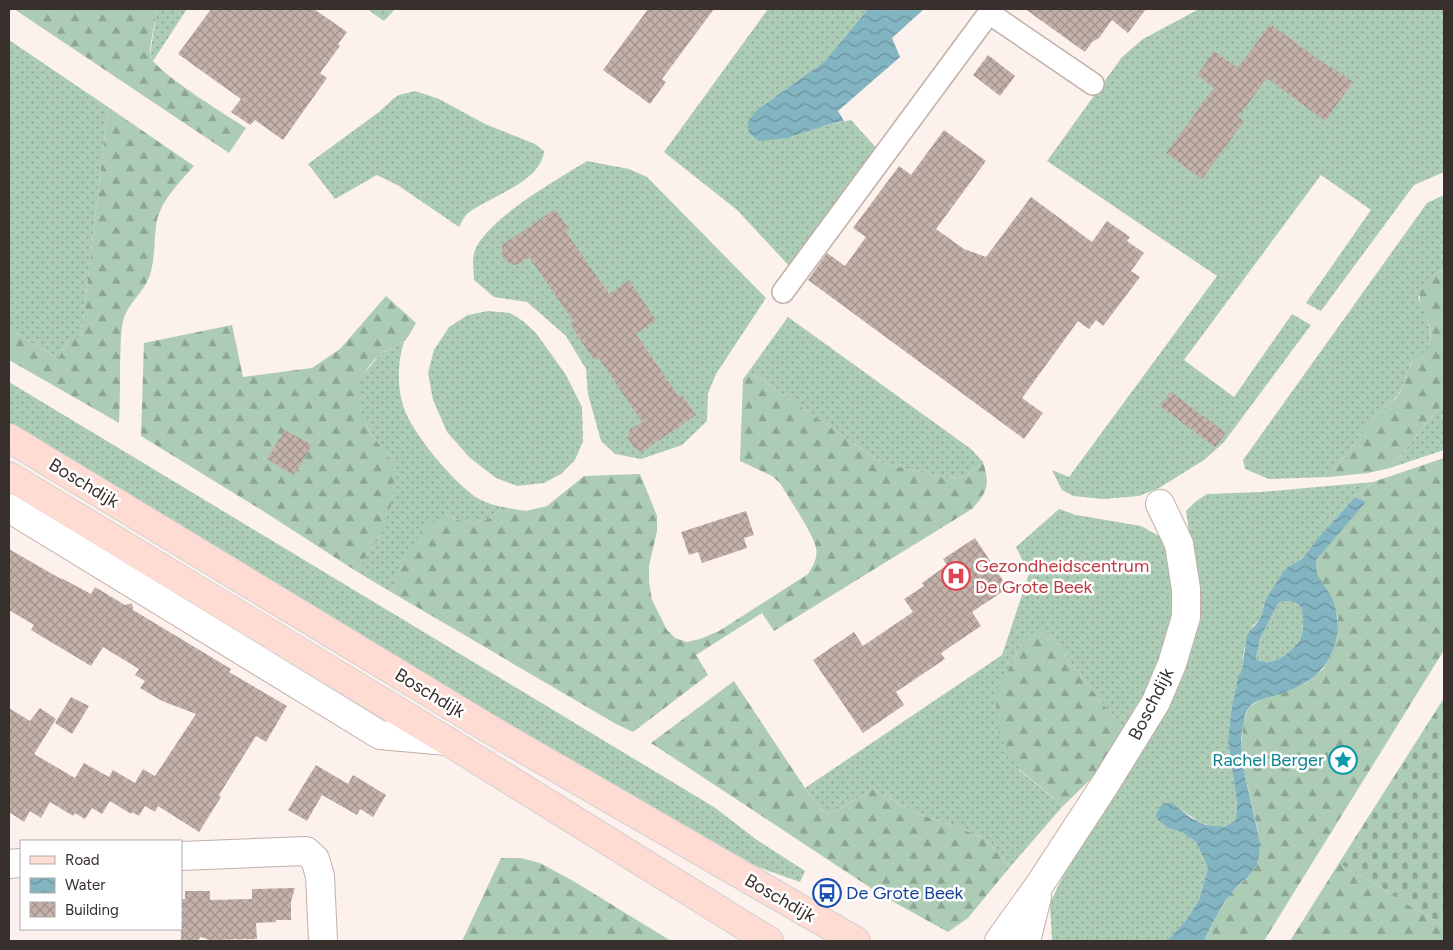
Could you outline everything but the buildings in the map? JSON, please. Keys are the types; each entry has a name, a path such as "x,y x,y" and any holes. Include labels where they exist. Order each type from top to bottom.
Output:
{"main road":[{"name":"Boschdijk","path":"9,438 491,730 856,941"},
{"name":"Boschdijk","path":"9,476 447,741 769,941"}],"street":[{"path":"783,292 991,11 1093,84"},
{"name":"Boschdijk","path":"999,941 1040,884 1146,719 1156,702 1172,664 1186,617 1186,589 1179,544 1160,504"},
{"name":"Boschdijk","path":"9,508 380,735 447,741"},
{"path":"182,856 306,851 315,859 320,876 323,941"},
{"name":"Boschdijk","path":"1026,941 1040,884"}],"green space":[{"path":"14,9 157,9 150,51 154,62 177,82 246,128 229,153"},
{"path":"157,9 187,9 153,61 150,55"},
{"path":"367,9 395,9 384,21"},
{"path":"768,9 868,9 825,61 758,109 823,126 851,120 880,152 791,268 737,210 664,152"},
{"path":"1199,9 1444,9 1444,172 1414,185 1321,311 1306,303 1371,210 1321,175 1184,360 1234,397 1292,314 1311,325 1224,442 1204,460 1159,488 1139,496 1103,499 1073,496 1062,490 1052,470 1069,477 1217,276 1047,161 1122,57 1143,39"},
{"path":"9,40 108,107 81,338 70,338 58,359 9,329"},
{"path":"415,91 439,99 485,124 535,144 544,151 541,162 534,172 513,188 467,214 459,227 399,186 377,175 335,199 308,164 379,112 393,99 399,95"},
{"path":"108,107 194,166 170,193 161,209 156,226 153,260 149,278 125,314 121,331 119,423 9,360 9,329 58,359 70,338 81,338"},
{"path":"587,161 629,169 647,177 766,298 716,374 708,393 707,421 682,445 641,459 615,454 601,441 588,394 586,369 566,336 527,302 494,297 474,280 474,253 480,241 491,228 523,202"},
{"path":"1444,195 1444,271 1438,272 1418,297 1431,333 1430,345 1411,363 1398,395 1379,413 1329,477 1269,479 1245,469 1243,460 1427,203"},
{"path":"1444,271 1444,402 1390,468 1368,473 1329,477 1378,414 1398,396 1413,361 1429,346 1430,331 1422,307 1420,292 1430,277"},
{"path":"386,296 416,323 405,340 379,355 367,370 360,384 361,412 367,426 396,466 392,502 380,537 356,571 141,436 144,343 232,325 243,377 312,368 340,349"},
{"path":"488,311 510,313 523,321 536,333 566,375 582,407 583,441 575,460 561,474 544,483 517,486 496,478 470,458 447,432 433,400 428,373 434,350 449,327 468,315"},
{"path":"788,317 971,449 983,462 964,477 945,478 882,463 749,371"},
{"path":"404,342 399,364 399,387 402,402 412,424 429,450 459,483 480,499 502,507 483,521 461,521 446,516 404,559 391,592 356,571 380,537 396,466 379,446 362,417 357,394 363,375 380,354"},
{"path":"749,371 882,463 945,478 964,477 983,462 987,482 981,498 972,509 774,631 762,613 696,655 708,675 633,732 616,724 391,592 404,559 424,527 446,516 461,521 483,521 502,507 526,511 547,506 584,476 640,474 657,516 657,531 649,566 652,600 667,630 675,638 687,642 719,631 808,574 816,559 814,541 780,483 772,476 740,461 743,379"},
{"path":"9,382 714,807 757,840 805,871 800,882 758,867 529,737 9,423"},
{"path":"1444,402 1444,450 1390,468"},
{"path":"1444,458 1444,650 1264,941 1204,941 1231,893 1246,879 1259,847 1258,831 1241,757 1243,722 1249,707 1264,698 1306,683 1323,669 1331,654 1338,618 1329,592 1318,579 1315,568 1316,560 1363,500 1355,497 1373,482"},
{"path":"1373,482 1355,497 1317,539 1302,559 1286,568 1264,605 1260,619 1253,626 1244,650 1242,669 1238,678 1231,712 1228,742 1236,795 1235,821 1224,827 1210,826 1197,820 1173,803 1168,828 1181,832 1196,842 1208,868 1199,900 1186,920 1167,941 1052,941 1050,903 1065,872 1156,716 1190,537 1186,511 1207,494 1261,492"},
{"path":"1059,509 1076,515 1141,526 1159,536 1169,548 1178,592 1158,679 1134,709 1123,730 1047,631 1023,641 1015,658 1019,770 1063,806 1009,868 983,838 917,813 873,789 836,811 827,813 822,810 805,788 1002,655 1029,574 1016,547"},
{"path":"1282,601 1295,602 1302,608 1302,635 1293,648 1282,658 1269,663 1256,660 1260,639 1277,605"},
{"path":"1036,630 1047,631 1123,730 1095,775 1063,806 1020,770 999,733 995,693 1023,641"},
{"path":"734,681 805,788 822,810 827,813 836,811 873,789 917,813 983,838 990,844 1009,868 968,918 948,932 883,896 651,743"},
{"path":"1444,698 1444,926 1339,863"},
{"path":"501,858 521,858 540,863 575,882 671,941 462,941"},
{"path":"1339,863 1444,926 1444,941 1290,941"}],"water":[{"path":"868,9 924,9 892,38 900,57 838,111 844,121 787,138 759,141 749,133 748,121 758,109 825,61"},
{"path":"1355,497 1363,500 1365,503 1316,560 1317,574 1331,596 1337,617 1338,629 1330,657 1317,674 1308,681 1289,691 1255,702 1249,707 1245,716 1241,744 1246,780 1259,837 1259,854 1256,865 1250,875 1226,900 1204,941 1167,941 1186,920 1199,900 1208,868 1196,842 1181,832 1168,828 1155,817 1160,807 1165,803 1173,803 1191,818 1206,825 1224,827 1235,821 1236,795 1228,742 1231,712 1238,677 1242,669 1247,635 1260,619 1266,599 1286,568 1302,559 1317,539","holes":["1282,601 1294,602 1302,609 1303,632 1301,637 1293,648 1282,657 1275,661 1262,662 1256,659 1260,639 1277,605"]}],"place":[{"name":"Gezondheidscentrum De Grote Beek","path":"956,576"},
{"name":"Rachel Berger","path":"1343,760"},
{"name":"De Grote Beek","path":"827,893"}]}
